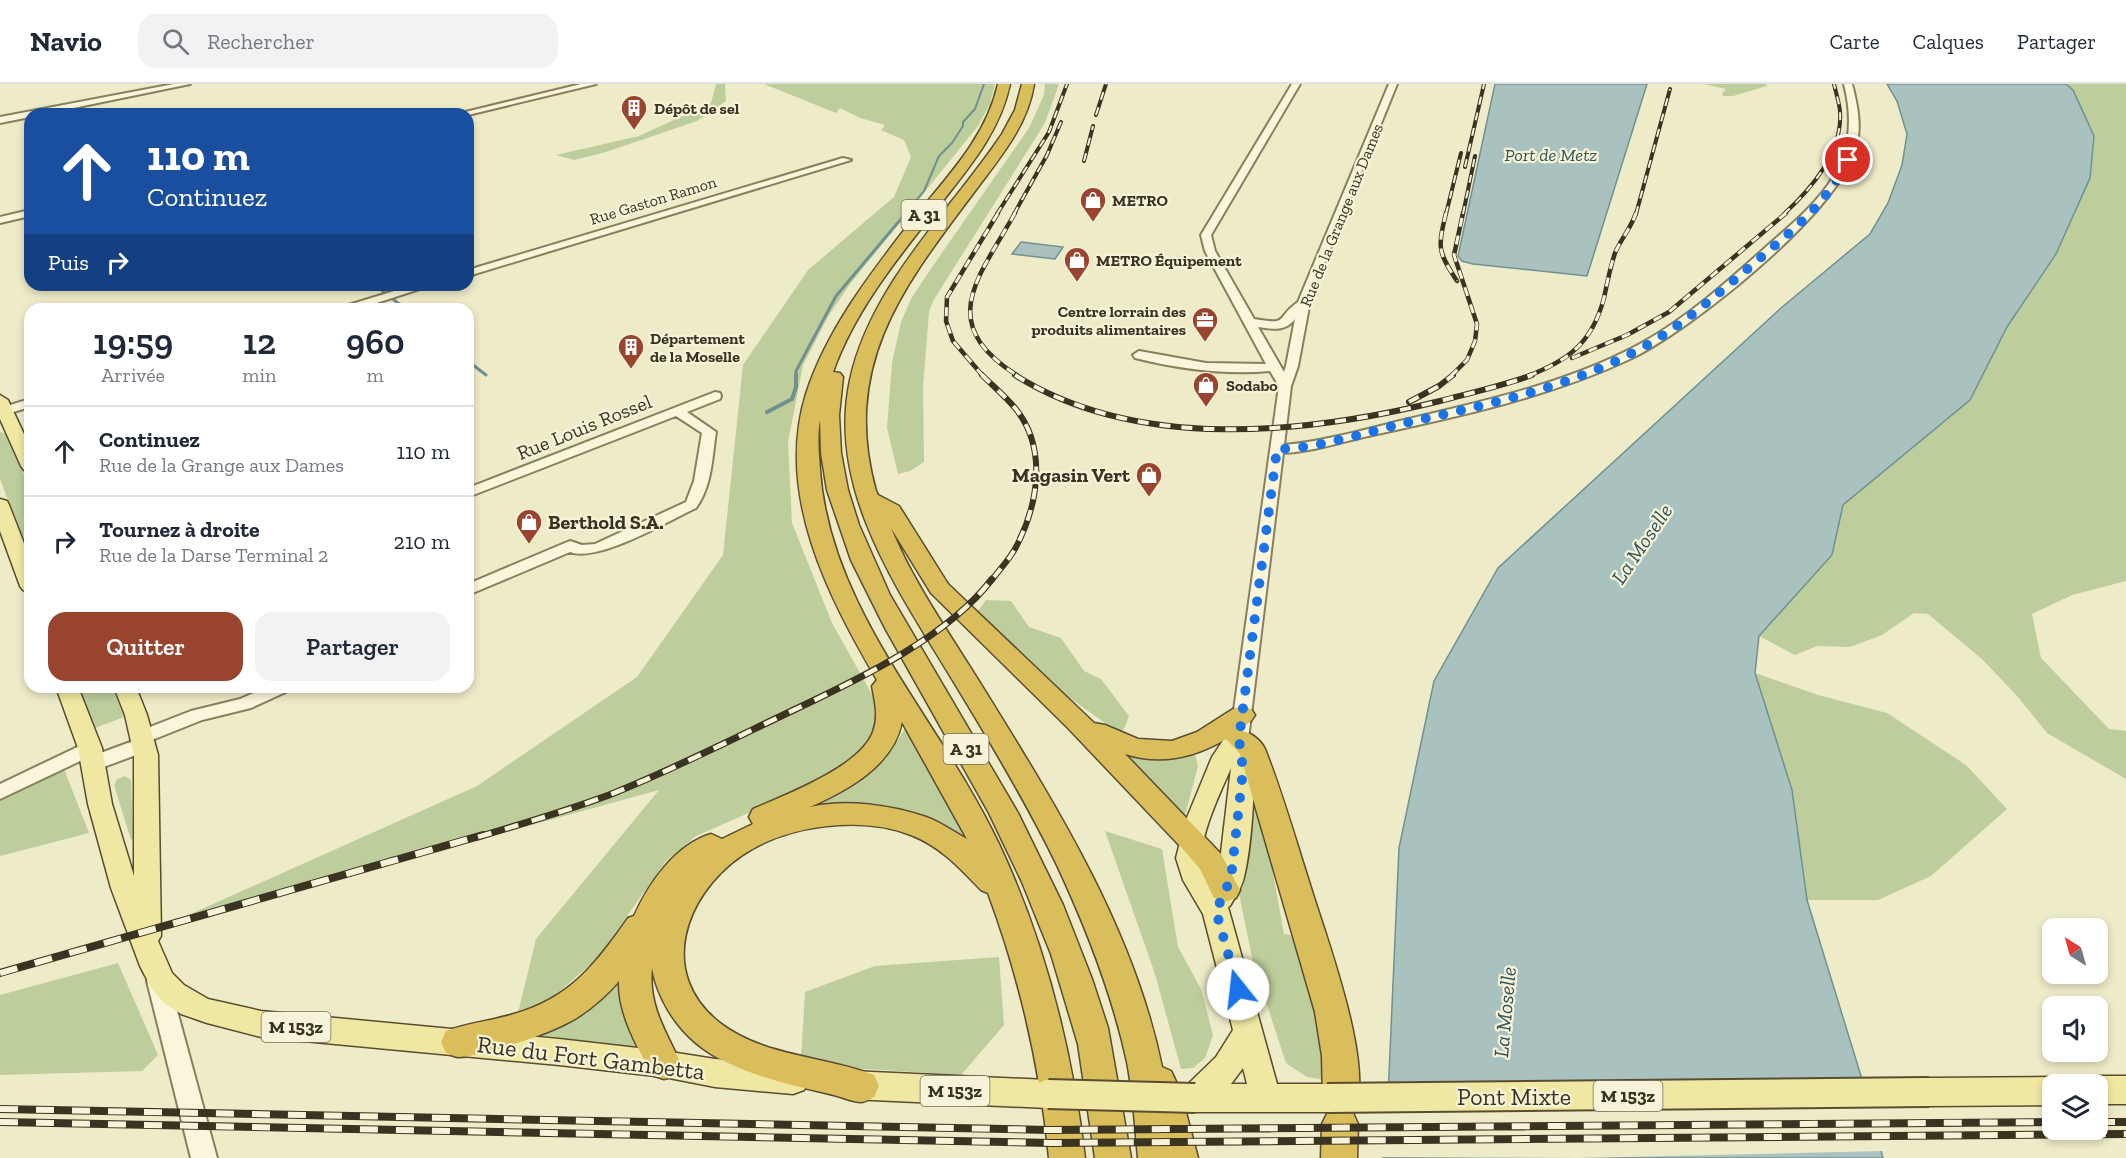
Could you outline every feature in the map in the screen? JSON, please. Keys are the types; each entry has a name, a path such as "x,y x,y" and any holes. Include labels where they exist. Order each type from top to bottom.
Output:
{"highway":[{"name":"A 31","path":"1004,84 1001,106 986,136 884,267 837,345 828,428 834,480 842,514 856,550 896,627 1014,834 1057,928 1091,1029 1113,1158"},
{"name":"A 31","path":"1028,84 1023,104 1010,132 901,282 876,324 865,352 859,377 855,418 859,462 868,498 880,531 900,572 1044,810 1070,858 1097,917 1120,978 1142,1051 1156,1158"},
{"path":"837,345 823,371 808,428 809,482 813,517 824,553 860,629 982,838 1029,959 1051,1042 1067,1158"},
{"path":"868,498 891,511 939,588 1077,722 1191,839 1211,862 1221,900"},
{"path":"458,1042 505,1033 551,1016 593,987 621,953 665,887 695,857 728,834 852,772 877,750 887,735 893,716 889,697 860,629"},
{"path":"1077,722 1122,745 1150,750 1179,750 1240,727 1252,749 1263,779 1333,1015 1342,1083 1337,1120"},
{"path":"862,1086 770,1063 718,1040 689,1016 671,984 667,960 669,933 680,903 704,870 735,846 766,829 803,817 839,813 877,815 911,822 946,838 982,867 1009,907"},
{"path":"653,904 641,939 636,968 636,999 648,1034 664,1064"},
{"path":"1142,1051 1163,1090 1180,1158"}],"main road":[{"path":"2,408 24,454"},
{"path":"0,505 24,570"},
{"name":"Rue du Fort Gambetta","path":"69,693 92,756 100,804 124,888 150,956 162,981 174,994 207,1011 261,1024 664,1064 715,1073 862,1086 1048,1094"},
{"path":"126,693 144,740 150,956"},
{"path":"1191,839 1240,727"},
{"path":"1240,727 1243,770 1241,796 1231,878 1221,900 1266,1098"},
{"path":"1195,1098 1216,1081 1233,1061 1249,1029"},
{"path":"2108,1090 2126,1090"},
{"name":"Pont Mixte","path":"1048,1094 1266,1098 1337,1120 2042,1091"}],"street":[{"path":"62,108 186,84"},
{"path":"474,111 592,84"},
{"path":"1285,386 1210,251 1206,235 1296,84"},
{"name":"Rue de la Grange aux Dames","path":"1240,727 1285,386 1293,366 1305,297 1393,84"},
{"path":"1277,449 1361,434 1463,410 1560,383 1610,363 1663,335 1700,309 1765,254 1811,214 1830,192 1848,160 1855,131 1854,110 1848,84"},
{"path":"0,120 24,115"},
{"name":"Rue Gaston Ramon","path":"474,271 846,159"},
{"path":"0,220 24,214"},
{"path":"366,303 406,291"},
{"path":"1252,327 1285,324 1305,297"},
{"path":"1252,327 1270,335 1298,330"},
{"path":"1139,355 1197,366 1246,370 1274,367"},
{"name":"Rue Louis Rossel","path":"474,492 715,396"},
{"path":"2,408 24,404"},
{"path":"474,587 570,546 580,550 598,548 691,505 696,500 701,480 709,432 677,411"},
{"path":"0,792 92,756 144,740 197,715 245,704 269,693"},
{"path":"150,956 204,1158"}],"green space":[{"path":"716,84 725,84 726,101 697,121 606,152 574,160 556,155 639,136 711,103"},
{"path":"764,84 995,84 990,104 978,126 850,284 829,315 803,365 788,442 792,523 832,623 878,705 876,727 867,745 846,762 801,790 696,836 666,861 596,960 549,1000 518,1013 536,939 659,790 164,926 477,786 637,677 723,555 743,365 808,270 894,197 911,157 904,140 881,130 885,125 860,118 840,108 836,113"},
{"path":"1045,84 1059,84 1045,123 933,301 929,312 923,388 924,462 910,471 898,474 887,428 892,363 901,322 911,299 930,270 1029,128 1044,95"},
{"path":"1704,84 1766,84 1767,86 1733,96 1723,96 1726,89"},
{"path":"2066,84 2126,84 2126,581 2072,595 2032,614 2041,658 2109,729 2126,731 2126,779 2047,733 2019,698 1983,660 1928,614 1914,613 1882,635 1850,647 1817,646 1795,655 1759,636 1832,555 1843,505 1970,400 2007,327 2073,90"},
{"path":"0,432 7,434 24,475 24,541 0,479"},
{"path":"986,600 1011,601 1029,627 1061,638 1084,671 1101,679 1129,716 1124,729 1119,733 1063,693 978,611"},
{"path":"1755,673 1818,695 1887,713 1966,765 2007,809 1931,876 1878,900 1807,900 1792,790"},
{"path":"81,693 114,693 124,717 95,728"},
{"path":"906,727 966,837 897,810 811,807 841,791 876,765"},
{"path":"1122,752 1161,758 1195,754 1198,766 1185,816 1136,771"},
{"path":"64,769 89,833 0,856 0,800"},
{"path":"125,776 131,780 133,838 131,840 114,785 117,779"},
{"path":"1249,786 1260,802 1284,934 1302,937 1337,1082 1307,1077 1286,1063 1253,962 1238,889"},
{"path":"1105,831 1162,849 1178,947 1201,989 1213,1035 1205,1058 1193,1068 1181,1069 1155,974"},
{"path":"999,957 1004,1025 961,1075 850,1068 801,1058 805,992 875,966"},
{"path":"627,961 642,1049 532,1034"},
{"path":"118,963 158,1055 142,1071 0,1075 0,995"}],"water":[{"name":"Port de Metz","path":"1495,84 1647,84 1587,276 1473,264 1462,261 1458,256"},
{"name":"La Moselle","path":"1887,84 2066,84 2073,90 2094,136 2090,178 2056,254 2007,327 1970,400 1843,505 1832,555 1759,636 1755,673 1792,790 1807,900 1861,1076 1883,1158 1383,1158 1387,1120 1399,848 1434,681 1498,568 1781,308 1870,234 1888,203 1902,165 1907,134 1897,101"},
{"path":"1021,242 1063,247 1055,259 1012,254"}],"pier":[{"path":"1865,1081 1884,1151 1580,1158 1380,1157 1386,1086"}],"waterway":[{"path":"905,214 924,191 939,156 952,143 963,126 963,122 975,109 984,84"},
{"path":"767,412 792,399 796,387 796,371 836,296 906,213"},
{"path":"393,299 398,303"},
{"path":"474,366 486,375"}],"railway":[{"path":"997,214 1049,132 1067,84"},
{"path":"1096,115 1106,84"},
{"path":"1465,167 1484,84"},
{"path":"1784,214 1815,181 1831,155 1840,126 1840,111 1834,84"},
{"path":"1636,214 1670,89"},
{"path":"1014,214 1047,155 1061,122"},
{"path":"1084,161 1093,126"},
{"path":"1446,214 1461,153"},
{"path":"1463,214 1475,156"},
{"path":"983,376 953,341 946,321 947,297 998,213"},
{"path":"1015,213 978,279 972,299 971,318 977,337 992,356 1018,376"},
{"path":"1446,213 1441,248 1457,281"},
{"path":"1451,376 1467,360 1475,341 1477,324 1454,255 1463,213"},
{"path":"1528,376 1567,356 1577,348 1593,327 1604,298 1615,253 1636,213"},
{"path":"1572,358 1627,335 1669,312 1786,213"},
{"path":"1015,375 1063,400 1114,416 1168,426 1223,429 1279,428 1389,413 1509,383 1532,375"},
{"path":"1409,402 1439,386 1453,375"},
{"path":"983,376 1015,408 1025,424 1036,458 1034,495 1024,531 1014,551 991,581"},
{"path":"478,837 577,806 631,786 695,758 835,690 894,659 949,622 992,579"},
{"path":"0,973 483,835"},
{"path":"0,1109 1050,1130 2042,1122"},
{"path":"0,1122 1051,1143 2126,1134"},
{"path":"2108,1122 2126,1122"}],"place":[{"name":"Dépôt de sel","path":"634,131"},
{"name":"METRO","path":"1093,223"},
{"name":"METRO Équipement","path":"1077,283"},
{"name":"Centre lorrain des produits alimentaires","path":"1205,343"},
{"name":"Département de la Moselle","path":"631,370"},
{"name":"Sodabo","path":"1206,408"},
{"name":"Magasin Vert","path":"1149,498"},
{"name":"Berthold S.A.","path":"529,545"}],"route":[{"path":"1238,989 1216,911 1231,878 1243,770 1239,739 1277,449 1361,434 1496,401 1560,383 1645,346 1700,309 1811,214 1830,192 1848,160"}]}
